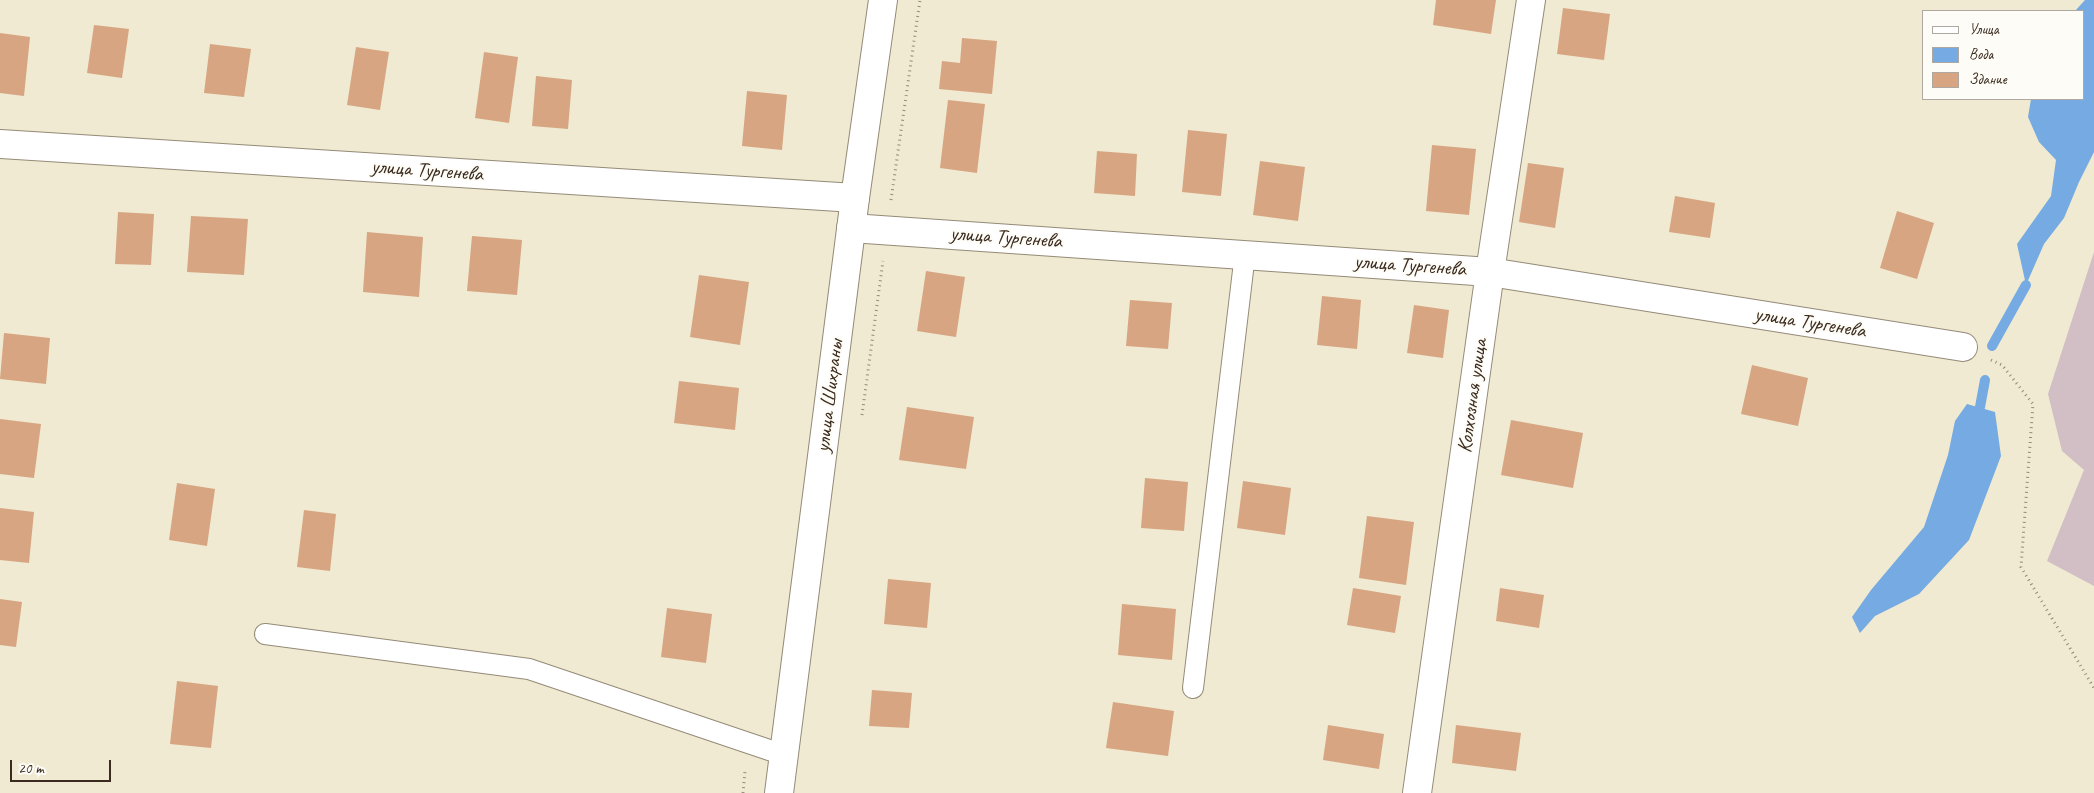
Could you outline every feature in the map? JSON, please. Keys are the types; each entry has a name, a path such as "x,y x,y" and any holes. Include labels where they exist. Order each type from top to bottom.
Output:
{"street":[{"name":"улица Шихраны","path":"779,793 851,228 884,0"},
{"name":"Колхозная улица","path":"1417,793 1490,272 1531,0"},
{"name":"улица Тургенева","path":"0,144 855,198"},
{"name":"улица Тургенева","path":"851,228 1490,272 1963,347"}],"lane":[{"path":"1193,688 1245,254"},
{"path":"265,634 529,669 784,755"}],"path":[{"path":"861,418 920,0"},
{"path":"1963,347 2002,365 2033,404 2021,567 2094,688"}],"shaded area":[{"path":"2094,252 2094,586 2047,561 2084,470 2062,451 2048,394"}],"water":[{"path":"2085,0 2094,0 2094,152 2064,218 2044,244 2026,285 2017,244 2051,196 2056,160 2039,142 2028,117 2031,100 2084,100 2084,10 2076,10"},
{"path":"1967,404 1995,412 2001,456 1969,540 1919,594 1875,616 1860,633 1852,617 1871,590 1924,527 1948,455 1955,421"}],"building":[{"path":"1436,0 1496,0 1491,34 1433,25"},
{"path":"1563,8 1610,14 1604,60 1557,54"},
{"path":"94,25 129,29 122,78 87,73"},
{"path":"0,33 30,37 24,96 0,93"},
{"path":"962,38 997,41 992,94 939,89 942,61 960,63"},
{"path":"210,44 251,49 244,97 204,93"},
{"path":"356,47 389,52 380,110 347,105"},
{"path":"484,52 518,57 509,123 475,118"},
{"path":"536,76 572,80 568,129 532,126"},
{"path":"747,91 787,95 782,150 742,146"},
{"path":"948,100 985,104 977,173 940,168"},
{"path":"1188,130 1227,134 1221,196 1182,192"},
{"path":"1432,145 1476,149 1469,215 1426,211"},
{"path":"1097,151 1137,154 1135,196 1094,193"},
{"path":"1260,161 1305,167 1298,221 1253,215"},
{"path":"1528,163 1564,168 1555,228 1519,222"},
{"path":"1675,196 1715,203 1710,238 1669,232"},
{"path":"1897,211 1934,223 1917,279 1880,268"},
{"path":"118,212 154,214 151,265 115,264"},
{"path":"191,216 248,219 244,275 187,272"},
{"path":"367,232 423,237 419,297 363,292"},
{"path":"472,236 522,240 517,295 467,291"},
{"path":"926,271 965,277 956,337 917,331"},
{"path":"699,275 749,282 740,345 690,337"},
{"path":"1322,296 1361,300 1357,349 1317,345"},
{"path":"1130,300 1172,303 1168,349 1126,346"},
{"path":"1414,305 1449,310 1443,358 1407,353"},
{"path":"4,333 50,338 46,384 0,379"},
{"path":"1752,365 1808,378 1798,426 1741,414"},
{"path":"679,381 739,388 735,430 674,423"},
{"path":"907,407 974,417 966,469 899,460"},
{"path":"0,419 41,424 34,478 0,474"},
{"path":"1511,420 1583,433 1573,488 1501,475"},
{"path":"1145,478 1188,482 1184,531 1141,528"},
{"path":"1243,481 1291,488 1285,535 1237,528"},
{"path":"177,483 215,489 207,546 169,540"},
{"path":"0,508 34,512 29,563 0,560"},
{"path":"304,510 336,514 330,571 297,567"},
{"path":"1367,516 1414,522 1406,585 1359,578"},
{"path":"888,579 931,583 927,628 884,624"},
{"path":"1353,588 1401,596 1395,633 1347,625"},
{"path":"1500,588 1544,595 1539,628 1496,621"},
{"path":"0,599 22,602 16,647 0,645"},
{"path":"1122,604 1176,609 1172,660 1118,655"},
{"path":"667,608 712,614 706,663 661,657"},
{"path":"177,681 218,686 211,748 170,744"},
{"path":"872,690 912,693 909,728 869,726"},
{"path":"1113,702 1174,711 1168,756 1106,748"},
{"path":"1328,725 1384,734 1379,769 1323,760"},
{"path":"1456,725 1521,733 1516,771 1452,763"}],"waterway":[{"path":"1992,346 2026,285"},
{"path":"1980,407 1985,380"}]}
